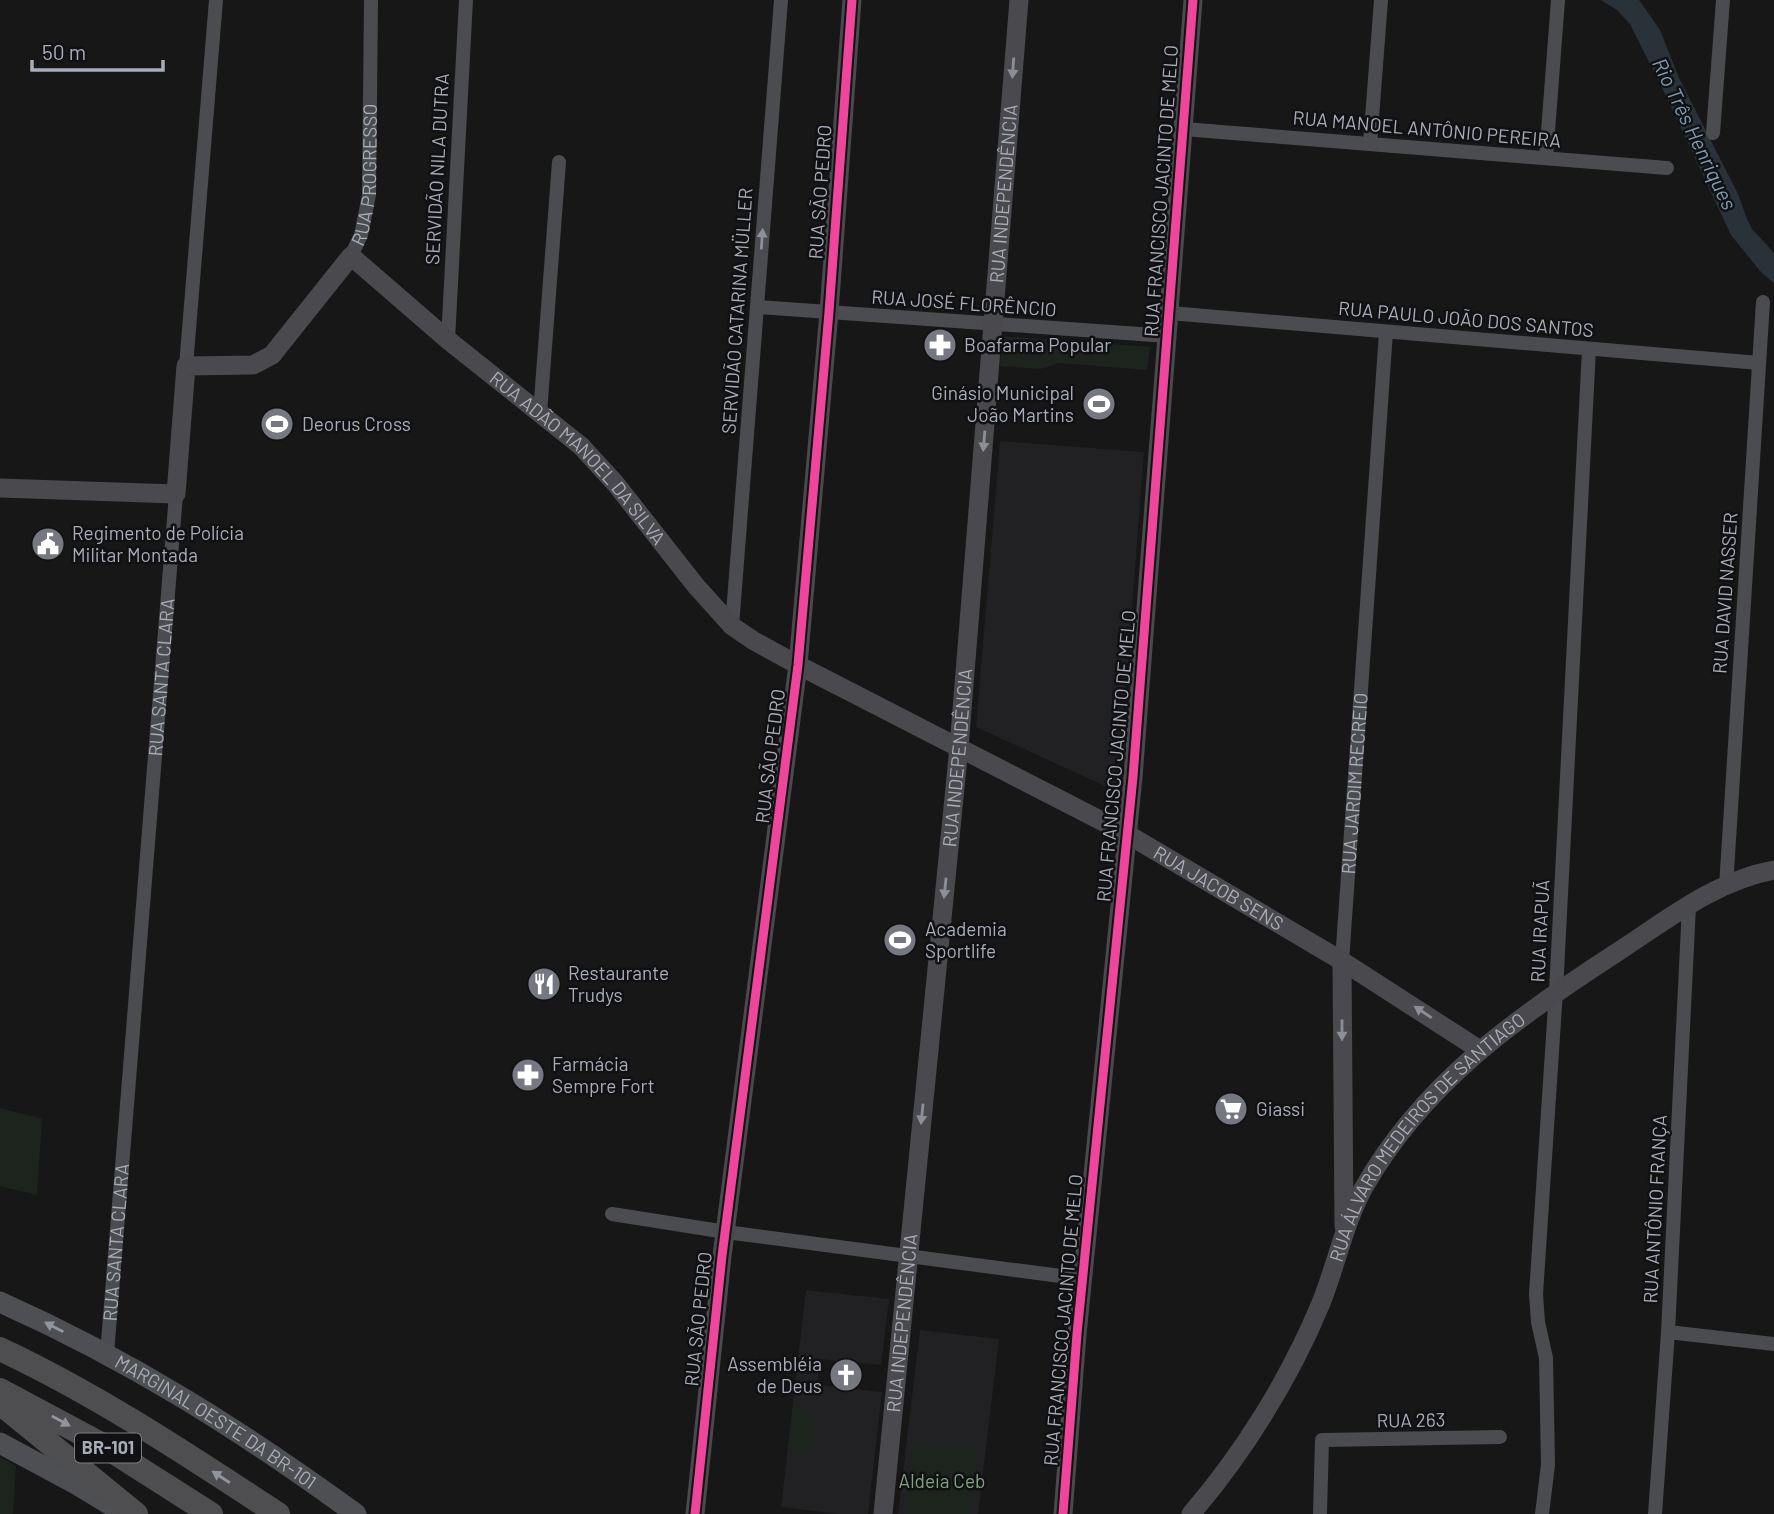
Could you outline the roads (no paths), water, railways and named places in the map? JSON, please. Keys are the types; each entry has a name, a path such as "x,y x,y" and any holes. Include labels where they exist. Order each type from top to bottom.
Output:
{"highway":[{"name":"BR-101","path":"0,1349 85,1393 278,1514"},
{"name":"BR-101","path":"0,1390 101,1444 211,1514"},
{"path":"0,1403 136,1514"}],"main road":[{"name":"MARGINAL OESTE DA BR-101","path":"0,1302 107,1354 188,1399 242,1433 356,1514"},
{"path":"0,1443 125,1514"}],"street":[{"name":"RUA SANTA CLARA","path":"107,1354 216,0"},
{"name":"RUA PROGRESSO","path":"186,366 253,365 262,362 281,346 351,256 361,235 369,195 371,0"},
{"name":"SERVIDÃO NILA DUTRA","path":"448,340 466,0"},
{"name":"SERVIDÃO CATARINA MÜLLER","path":"732,626 781,0"},
{"name":"RUA SÃO PEDRO","path":"695,1514 726,1233 798,665 829,312 852,0"},
{"name":"RUA INDEPENDÊNCIA","path":"883,1514 959,747 1018,0"},
{"name":"RUA FRANCISCO JACINTO DE MELO","path":"1063,1514 1083,1279 1127,834 1193,0"},
{"path":"1370,144 1381,0"},
{"path":"1546,158 1558,0"},
{"path":"1713,133 1723,0"},
{"name":"RUA MANOEL ANTÔNIO PEREIRA","path":"1184,128 1667,168"},
{"path":"540,413 559,162"},
{"name":"RUA ADÃO MANOEL DA SILVA","path":"351,256 448,340 581,446 615,483 696,586 732,626 798,665"},
{"name":"RUA DAVID NASSER","path":"1726,887 1763,302"},
{"name":"RUA JOSÉ FLORÊNCIO","path":"757,307 1168,336"},
{"name":"RUA PAULO JOÃO DOS SANTOS","path":"1170,313 1759,363"},
{"name":"RUA JARDIM RECREIO","path":"1344,1236 1342,961 1386,332"},
{"name":"RUA IRAPUÃ","path":"1542,1514 1548,1465 1546,1358 1538,1322 1536,1294 1556,991 1589,349"},
{"path":"0,488 176,494"},
{"name":"RUA JACOB SENS","path":"798,665 1127,834 1342,961 1480,1050"},
{"name":"RUA ÁLVARO MEDEIROS DE SANTIAGO","path":"1191,1514 1244,1443 1300,1349 1321,1302 1361,1192 1383,1159 1444,1082 1480,1050 1556,991 1689,906 1745,878 1774,870"},
{"name":"RUA ANTÔNIO FRANÇA","path":"1655,1514 1668,1332 1689,906"},
{"path":"612,1214 726,1233 1083,1279"},
{"path":"1668,1332 1774,1344"},
{"name":"RUA 263","path":"1320,1514 1322,1440 1500,1437"}],"water":[{"name":"Rio Três Henriques","path":"1601,0 1639,0 1660,30 1679,78 1738,194 1752,229 1774,253 1774,283 1761,272 1731,235 1630,24 1617,10"}],"place":[{"name":"Boafarma Popular","path":"940,345"},
{"name":"Ginásio Municipal João Martins","path":"1099,404"},
{"name":"Deorus Cross","path":"277,424"},
{"name":"Regimento de Polícia Militar Montada","path":"48,544"},
{"name":"Academia Sportlife","path":"900,940"},
{"name":"Restaurante Trudys","path":"544,984"},
{"name":"Farmácia Sempre Fort","path":"528,1075"},
{"name":"Giassi","path":"1231,1109"},
{"name":"Assembléia de Deus","path":"846,1375"}],"park label":[{"name":"Aldeia Ceb","path":"942,1481"}]}
